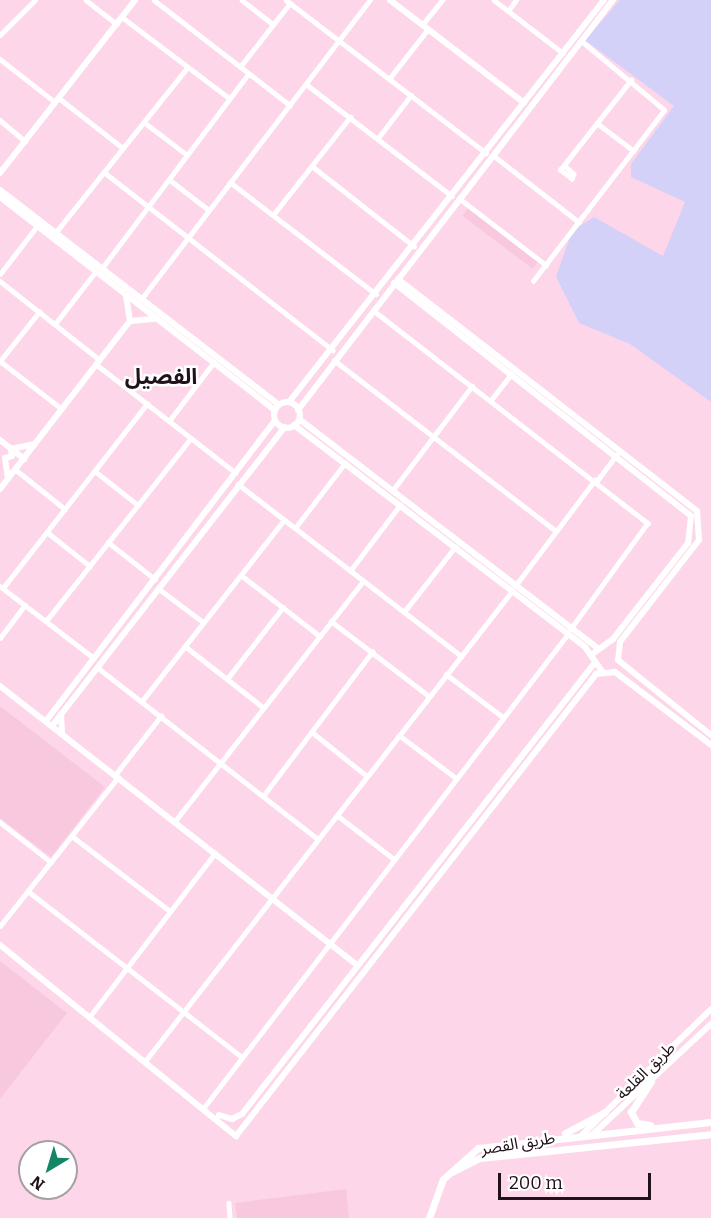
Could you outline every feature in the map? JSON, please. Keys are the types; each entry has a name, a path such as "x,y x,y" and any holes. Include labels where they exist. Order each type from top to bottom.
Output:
{"main road":[{"path":"651,1081 632,1105 632,1117 641,1125 673,1127"},
{"path":"540,1139 575,1130 605,1112"},
{"name":"طريق القصر","path":"439,1184 478,1148 540,1139 711,1122"},
{"path":"592,1148 592,1139 673,1127"},
{"name":"طريق القصر","path":"439,1184 480,1158 711,1134"},
{"path":"429,1218 439,1184"}],"street":[{"path":"86,0 117,24"},
{"path":"0,173 135,0"},
{"path":"154,0 290,105"},
{"path":"242,0 273,24"},
{"path":"142,298 370,0"},
{"path":"390,0 524,103"},
{"path":"389,79 442,0"},
{"path":"494,0 563,53"},
{"path":"508,11 516,0"},
{"path":"489,154 524,103 536,94 563,53 604,0"},
{"path":"296,422 298,410 396,281 456,197 613,0"},
{"path":"0,35 33,1"},
{"path":"240,67 288,1 579,222"},
{"path":"122,17 229,99"},
{"path":"533,281 664,110 631,80 581,41"},
{"path":"0,59 123,148"},
{"path":"56,232 187,68"},
{"path":"55,324 171,180 186,154 248,74"},
{"path":"564,165 631,80"},
{"path":"306,84 546,265"},
{"path":"378,138 411,95"},
{"path":"273,215 350,117"},
{"path":"0,120 25,141"},
{"path":"144,122 186,154"},
{"path":"597,123 634,152"},
{"path":"312,166 414,246"},
{"path":"104,172 333,350"},
{"path":"171,180 209,210"},
{"path":"230,182 376,294"},
{"path":"0,190 56,232 160,321 277,407"},
{"path":"0,197 37,226 142,298 277,407"},
{"path":"277,407 289,402 456,197"},
{"path":"0,274 37,226"},
{"path":"0,281 55,324 147,404 237,474"},
{"path":"396,281 698,511 699,540 620,642 618,657 609,670"},
{"path":"0,489 130,321 126,294"},
{"path":"423,301 511,374 686,509 694,530 607,644 596,647 591,655"},
{"path":"207,1108 329,942 648,527 596,481 373,310"},
{"path":"39,312 0,361 62,409"},
{"path":"130,321 160,321"},
{"path":"334,360 556,531"},
{"path":"169,421 214,362"},
{"path":"490,400 511,374"},
{"path":"392,491 472,386"},
{"path":"289,402 298,410"},
{"path":"94,658 2,587 147,404"},
{"path":"45,721 237,474 275,420 277,407"},
{"path":"275,420 285,427"},
{"path":"52,726 238,484 285,427 296,422"},
{"path":"296,422 345,463 455,547 514,588"},
{"path":"296,422 392,491 570,631 596,647"},
{"path":"46,621 191,438"},
{"path":"0,440 24,459"},
{"path":"11,448 35,444"},
{"path":"2,456 12,456 11,448"},
{"path":"146,1060 616,455"},
{"path":"2,456 65,509"},
{"path":"2,456 8,479"},
{"path":"295,528 345,463"},
{"path":"95,471 138,505"},
{"path":"238,484 460,656"},
{"path":"350,570 400,505"},
{"path":"142,701 284,520"},
{"path":"47,532 90,566"},
{"path":"108,542 155,579"},
{"path":"404,612 455,547"},
{"path":"241,575 320,636"},
{"path":"175,822 363,581"},
{"path":"158,588 203,622"},
{"path":"0,638 25,605"},
{"path":"227,679 283,608"},
{"path":"331,621 429,696"},
{"path":"570,631 591,655 593,665 602,671 609,670 711,745"},
{"path":"607,644 618,657 711,735"},
{"path":"185,646 264,708"},
{"path":"263,796 372,652"},
{"path":"207,1108 229,1119 242,1114 356,964 593,665"},
{"path":"97,667 318,839"},
{"path":"0,945 207,1108 236,1136 602,671"},
{"path":"446,674 503,717"},
{"path":"0,686 356,964"},
{"path":"34,712 55,709"},
{"path":"61,714 62,734"},
{"path":"0,926 72,836 161,716"},
{"path":"312,732 367,776"},
{"path":"399,735 456,778"},
{"path":"337,815 394,859"},
{"path":"0,822 51,862"},
{"path":"72,836 170,911"},
{"path":"90,1016 215,853"},
{"path":"423,897 416,894 432,870"},
{"path":"28,891 243,1057"},
{"path":"391,937 405,914 400,909"},
{"name":"طريق القلعة","path":"582,1135 711,1009"},
{"name":"طريق القلعة","path":"593,1134 711,1024"},
{"path":"229,1203 230,1218"}],"shaded area":[{"path":"620,0 711,0 711,402 630,344 579,323 556,277 572,231 594,217 663,256 685,202 631,177 631,164 674,106 585,40"},
{"path":"469,207 539,260 533,269 462,216"},
{"path":"0,706 105,787 51,857 0,818"},
{"path":"0,961 67,1013 0,1099"},
{"path":"346,1189 349,1218 237,1218 235,1203"}],"district":[{"name":"الفصيل","path":"161,377"}]}
